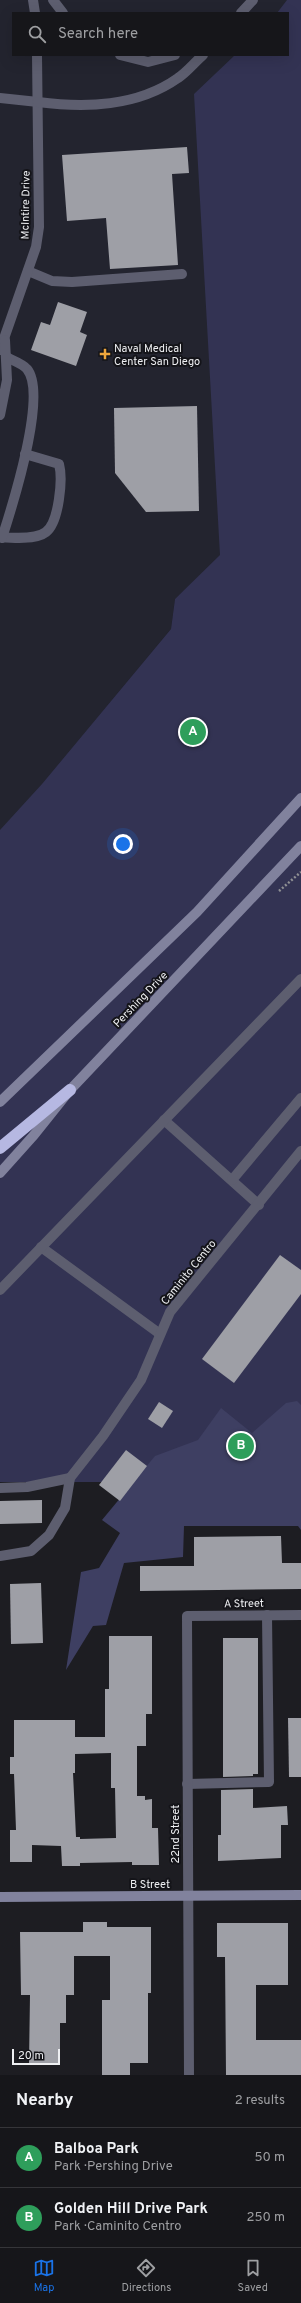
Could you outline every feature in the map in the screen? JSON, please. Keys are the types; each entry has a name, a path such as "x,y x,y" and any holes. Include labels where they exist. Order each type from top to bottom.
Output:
{"highway":[{"path":"0,1148 70,1090"}],"main road":[{"name":"Pershing Drive","path":"0,1102 197,912 301,798"},
{"name":"Pershing Drive","path":"0,1173 34,1135 70,1090 301,846"},
{"name":"B Street","path":"0,1897 301,1895"}],"street":[{"path":"33,0 35,12"},
{"path":"53,0 62,12"},
{"path":"243,12 253,0"},
{"name":"McIntire Drive","path":"3,354 5,339 36,247 39,227 37,56"},
{"path":"122,56 130,59 148,62 171,56"},
{"path":"0,98 62,105 112,103 134,98 158,89 178,78 201,56"},
{"path":"28,271 52,281 72,282 182,274"},
{"path":"0,415 7,380 3,354"},
{"path":"3,354 27,368 32,379 32,416 17,493 1,538 33,536 45,533 52,526 62,486 59,464 25,454"},
{"path":"0,1290 301,979"},
{"path":"232,1180 301,1098"},
{"path":"164,1120 259,1205"},
{"name":"Caminito Centro","path":"0,1556 31,1551 49,1536 65,1508 70,1478 103,1436 141,1380 170,1312 259,1205 301,1151"},
{"path":"41,1247 160,1334"},
{"path":"0,1488 27,1487 70,1478"},
{"path":"187,1784 269,1782 267,1615"},
{"name":"A Street","path":"187,1616 301,1615"},
{"name":"22nd Street","path":"187,1616 187,1896 189,2075"}],"shaded area":[{"name":"Naval Medical Center San Diego","path":"0,0 301,0 222,557 175,599 171,629 0,835"},
{"path":"287,0 301,0 301,1482 0,1482 0,830 42,784 171,629 175,599 220,555 194,94 234,56 289,56 289,12 278,12"},
{"path":"297,1401 301,1405 301,1530 298,1526 184,1526 183,1557 124,1563 106,1625 93,1626 66,1670 81,1572 99,1568 120,1533 102,1520 155,1456 198,1440 221,1408 252,1433 286,1403"}],"building":[{"path":"187,147 189,173 172,174 178,265 110,269 106,218 67,221 62,155"},
{"path":"58,302 87,312 80,332 87,335 76,366 31,350 41,322 50,325"},
{"path":"197,406 199,511 146,512 115,473 114,408"},
{"path":"280,1255 301,1270 301,1294 234,1383 202,1359"},
{"path":"159,1402 173,1411 162,1428 148,1419"},
{"path":"126,1450 147,1466 120,1501 99,1485"},
{"path":"42,1500 42,1523 0,1524 0,1501"},
{"path":"281,1536 282,1563 301,1563 301,1589 140,1591 140,1566 194,1566 194,1537"},
{"path":"41,1583 43,1643 11,1644 10,1584"},
{"path":"109,1636 152,1636 152,1714 146,1714 146,1746 137,1746 137,1796 145,1796 145,1800 152,1799 152,1828 158,1828 159,1865 132,1865 132,1862 80,1863 80,1866 62,1866 61,1846 32,1845 32,1862 10,1862 10,1830 16,1830 14,1774 10,1774 10,1757 14,1757 14,1720 75,1720 75,1737 105,1737 105,1689 109,1689","holes":["111,1753 111,1788 115,1788 116,1838 80,1839 80,1837 76,1837 73,1773 75,1773 75,1754"]},
{"path":"223,1638 258,1638 258,1774 253,1774 253,1776 223,1777"},
{"path":"288,1718 301,1718 301,1777 289,1777"},
{"path":"253,1789 253,1808 287,1806 288,1825 281,1825 281,1858 218,1861 218,1835 221,1835 221,1790"},
{"path":"83,1922 107,1922 107,1927 151,1927 151,1993 148,1993 148,2063 130,2063 130,2075 102,2075 102,2000 110,2000 110,1956 74,1956 74,1995 66,1995 66,2023 60,2023 60,2063 29,2063 30,1995 21,1995 20,1932 83,1932"},
{"path":"217,1923 288,1923 288,1985 256,1985 256,2040 301,2040 301,2075 226,2075 225,1957 217,1957"}],"place":[{"name":"Naval Medical Center San Diego","path":"105,354"},
{"name":"Balboa Park","path":"193,732"},
{"name":"Golden Hill Drive Park","path":"241,1446"}]}
